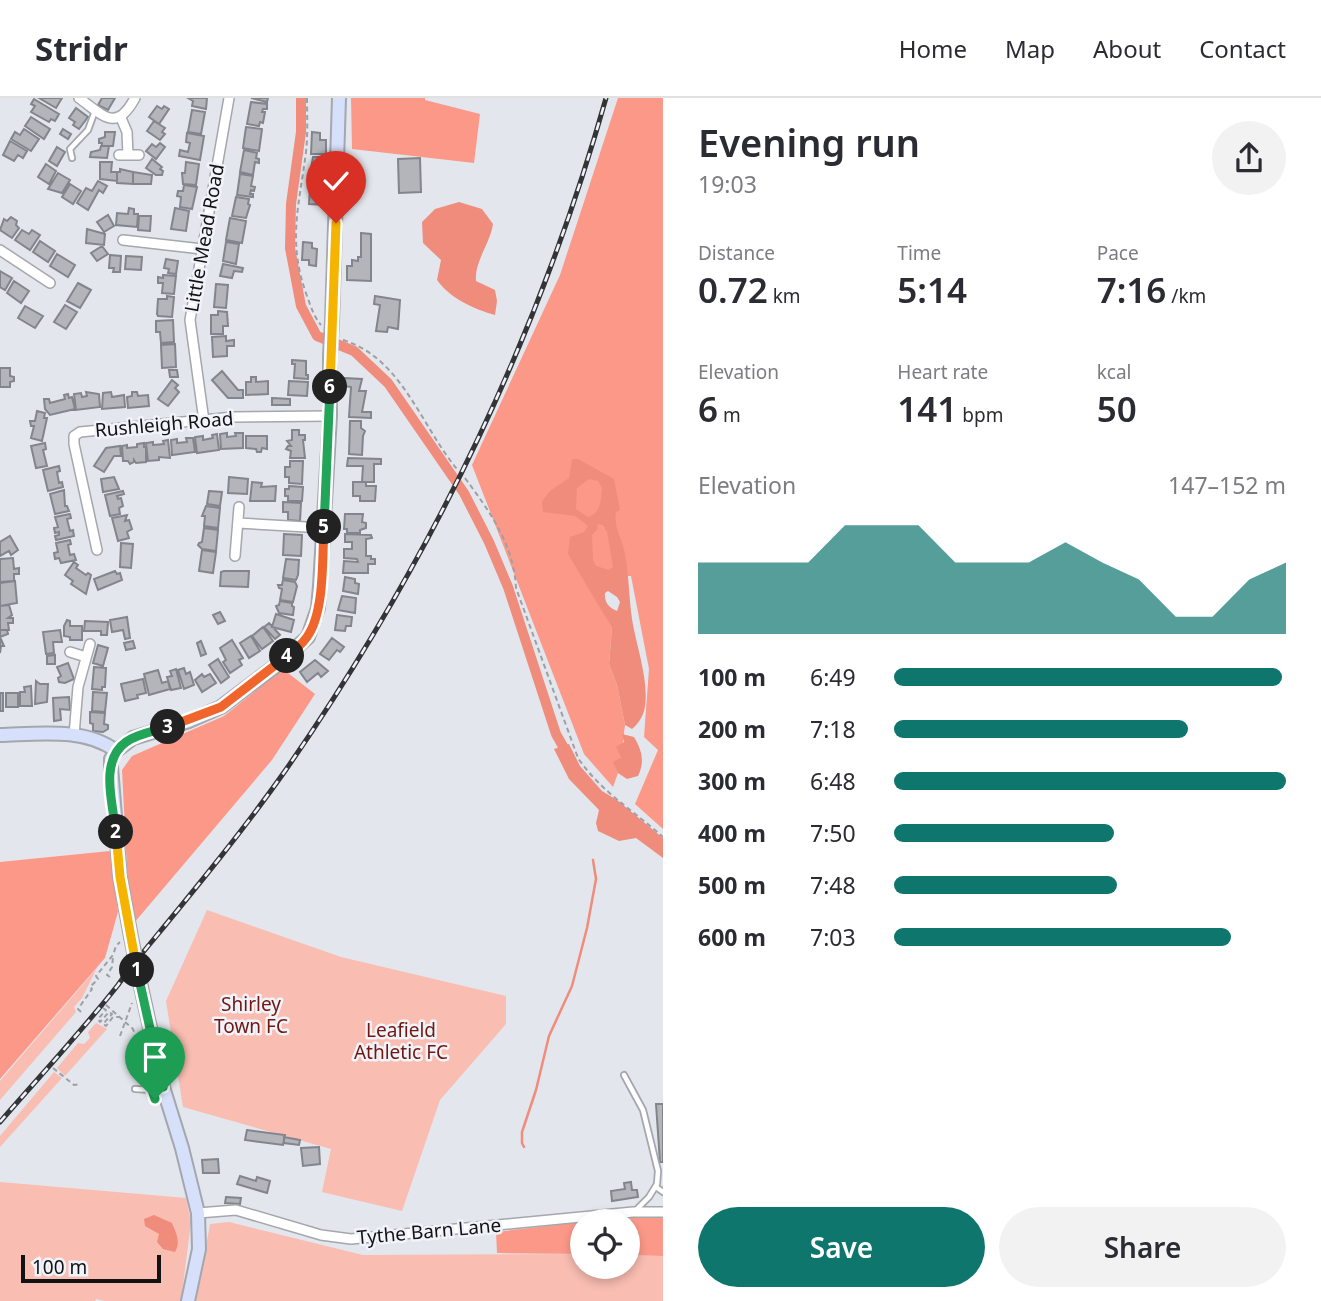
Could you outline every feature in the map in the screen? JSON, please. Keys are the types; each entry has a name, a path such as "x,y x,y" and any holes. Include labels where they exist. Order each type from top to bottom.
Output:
{"street":[{"path":"79,98 106,117 114,119 125,115 135,98"},
{"name":"Little Mead Road","path":"204,421 190,320 229,98"},
{"path":"187,1301 199,1249 198,1213 182,1148 157,1088 140,987 126,939 111,759 116,751 133,738 189,721 221,707 278,664 308,637 318,608 324,528 339,98"},
{"path":"121,118 127,132 124,155 139,155"},
{"path":"122,240 202,249"},
{"path":"0,250 50,283"},
{"name":"Rushleigh Road","path":"97,550 74,444 74,436 80,432 234,417 330,416"},
{"path":"235,556 239,507"},
{"path":"238,523 324,528"},
{"path":"74,735 78,687 90,644"},
{"path":"70,652 86,657"},
{"path":"0,736 74,735 107,744 116,751"},
{"name":"Tythe Barn Lane","path":"198,1213 236,1210 321,1236 351,1239 570,1218"},
{"name":"Tythe Barn Lane","path":"640,1212 663,1212"}],"lane":[{"path":"72,159 71,149 88,130 95,110"},
{"path":"624,1075 643,1110 658,1171 656,1187 636,1209"},
{"path":"135,1089 157,1088"},
{"path":"656,1187 663,1192"}],"path":[{"path":"443,451 457,469"},
{"path":"465,478 501,532 510,551 516,588 578,758 604,789 663,837"},
{"path":"110,977 107,975 112,967 116,946 126,939"},
{"path":"80,1012 78,1009 92,989 90,987 98,979 96,976 113,956"},
{"path":"120,1036 133,1002 131,995 140,987"},
{"path":"120,1017 113,1017 106,1026 103,1024 112,1014 109,1012 100,1022 98,1019 106,1010 105,1006 120,1017 134,1029 157,1088"},
{"path":"53,1068 74,1085 80,1084"}],"green space":[{"path":"207,910 341,957 506,996 506,1024 440,1100 402,1211 322,1192 331,1149 183,1107 166,1001"},
{"path":"97,968 82,998 74,1007 76,1012 0,1100 0,1081"},
{"path":"96,1023 107,1029 65,1076 57,1068 78,1043 84,1044 90,1038 88,1032"},
{"path":"54,1072 62,1078 0,1147 0,1136"},
{"path":"0,1182 186,1198 191,1222 181,1301 0,1301"},
{"path":"229,1222 363,1255 570,1254 570,1279 640,1279 640,1255 663,1256 663,1301 196,1301 210,1224"}],"shaded area":[{"path":"351,98 425,98 480,114 474,163 352,149"},
{"path":"618,98 663,98 663,829 635,804 658,750 644,737 649,669 631,576 583,576 612,628 609,664 617,685 625,725 621,757 614,762 618,773 613,787 584,754 472,465 560,275"},
{"path":"459,202 482,209 493,224 477,267 476,281 495,290 495,315 463,302 442,286 437,280 441,260 423,243 422,222 435,209"},
{"path":"572,459 578,459 614,479 620,510 616,512 616,523 625,554 632,619 642,662 646,696 644,713 632,729 625,725 617,685 609,664 612,628 568,554 570,537 584,532 588,526 575,516 543,512 542,501 550,491 569,478","holes":["589,479 598,481 602,488 598,509 588,517 576,509 577,488","598,524 603,525 607,532 613,567 609,570 596,566 593,560 592,535","608,591 617,597 620,602 617,611 608,604 605,593"]},
{"path":"283,669 315,694 272,760 134,923 128,888 122,770 132,756 224,716"},
{"path":"622,734 634,737 642,756 638,776 627,779 618,773 613,762 621,757 616,747 624,742"},
{"path":"569,744 580,766 602,791 663,838 663,858 636,838 619,841 598,831 596,823 599,810 569,779 554,749"},
{"path":"110,851 118,912 105,958 0,1079 0,862"},
{"path":"154,1215 172,1223 178,1241 175,1252 163,1249 157,1242 159,1234 145,1226 144,1219"},
{"path":"640,1216 663,1217 663,1256 640,1255"},
{"path":"570,1223 570,1254 497,1253 496,1232"}],"building":[{"path":"39,98 62,98 56,108"},
{"path":"102,98 115,98 108,110 98,105"},
{"path":"188,98 207,98 206,109 192,106 193,101"},
{"path":"251,98 268,98 267,102"},
{"path":"34,99 59,114 55,121 51,119 49,122 31,112 35,106 31,104"},
{"path":"251,102 267,104 267,109 262,112 265,112 263,123 260,122 259,126 247,124"},
{"path":"157,106 169,109 159,124 149,117"},
{"path":"76,108 88,117 79,129 69,118"},
{"path":"192,110 205,112 201,134 188,132"},
{"path":"31,117 50,129 44,139 25,126"},
{"path":"154,121 165,128 162,132 165,134 160,140 147,131"},
{"path":"246,127 262,129 259,151 243,148"},
{"path":"24,129 39,139 31,151 11,139 15,132 20,135"},
{"path":"63,129 71,134 68,139 60,134"},
{"path":"105,132 115,132 113,146 102,146 102,143 99,143 99,139 105,137"},
{"path":"312,132 320,133 320,140 326,140 326,154 311,154"},
{"path":"187,133 204,136 200,160 179,156 180,150 188,152 190,143 186,142"},
{"path":"10,141 27,151 23,158 18,155 14,161 3,155"},
{"path":"160,143 165,147 156,159 146,151 152,144 156,147"},
{"path":"101,146 109,146 107,158 90,157 91,152 100,150"},
{"path":"57,147 65,152 57,166 49,161"},
{"path":"244,150 257,153 259,163 255,162 253,175 240,172"},
{"path":"313,157 325,157 325,171 321,171 321,174 310,174"},
{"path":"420,158 421,192 399,193 398,159"},
{"path":"152,159 162,167 162,175 156,175 146,168"},
{"path":"100,162 112,162 111,172 117,172 117,181 100,179"},
{"path":"186,162 199,164 196,185 183,184 182,173 185,173"},
{"path":"46,164 56,171 49,184 38,177"},
{"path":"120,169 133,172 133,184 117,183 117,172 120,172"},
{"path":"133,172 152,175 151,184 133,184"},
{"path":"58,173 70,180 62,193 48,189"},
{"path":"240,174 253,176 251,186 255,187 250,194 253,194 253,197 237,195"},
{"path":"321,177 328,177 328,185 321,184"},
{"path":"98,181 107,186 103,193 99,190 88,210 77,203 86,188 92,191"},
{"path":"70,184 81,191 73,204 62,197"},
{"path":"184,185 197,187 192,209 180,207 181,197 177,196 178,191 183,191"},
{"path":"310,187 323,187 323,192 326,192 326,205 309,204"},
{"path":"236,197 249,199 246,218 232,216"},
{"path":"129,208 134,209 134,214 138,214 137,227 116,225 117,213 128,214"},
{"path":"175,208 189,211 186,231 171,229"},
{"path":"108,215 114,226 104,232 97,222"},
{"path":"139,216 151,216 150,231 138,230"},
{"path":"11,217 17,221 19,228 12,238 0,230 4,219 7,221"},
{"path":"230,218 246,221 242,243 226,240"},
{"path":"87,229 105,234 104,245 86,243"},
{"path":"22,230 29,234 32,230 40,235 30,250 15,240"},
{"path":"361,233 371,234 371,281 347,280 347,266 352,266 352,260 358,261 358,257 361,257"},
{"path":"40,241 55,251 48,262 33,252"},
{"path":"226,242 239,244 236,264 223,261"},
{"path":"303,242 312,243 312,248 317,249 316,266 309,265 309,260 302,260"},
{"path":"102,246 108,254 97,261 91,253"},
{"path":"57,254 75,265 68,277 50,266"},
{"path":"110,255 121,256 120,272 113,272 114,268 109,268"},
{"path":"126,256 142,257 141,270 125,269"},
{"path":"166,259 178,261 176,274 168,273 169,269 164,268"},
{"path":"223,264 243,268 242,272 234,271 232,278 220,276"},
{"path":"0,271 12,278 5,290 0,287"},
{"path":"163,275 176,276 174,294 162,293 163,283 158,283 158,277 163,278"},
{"path":"14,281 29,291 21,303 7,293"},
{"path":"78,283 91,290 80,308 67,301"},
{"path":"216,284 228,285 226,308 214,307"},
{"path":"167,296 174,297 172,317 158,316 158,299 167,299"},
{"path":"375,296 400,300 398,329 388,327 387,332 376,331 380,305 374,304"},
{"path":"65,305 77,312 66,329 54,322"},
{"path":"25,306 43,316 35,328 18,318"},
{"path":"218,311 227,312 228,326 223,326 223,334 211,334 211,315 218,315"},
{"path":"173,320 174,342 161,343 160,332 156,332 156,321"},
{"path":"226,336 226,341 234,340 234,346 227,346 227,356 213,357 212,337"},
{"path":"175,344 176,367 162,368 161,345"},
{"path":"292,360 306,361 308,379 294,378 295,364 292,364"},
{"path":"0,368 10,368 10,376 14,377 14,381 10,382 10,387 0,387"},
{"path":"169,370 177,370 178,377 170,377"},
{"path":"222,371 238,390 243,390 243,398 228,398 212,380"},
{"path":"251,377 256,377 256,382 268,381 268,394 246,395 246,382 251,382"},
{"path":"344,378 362,379 359,391 366,391 362,412 371,412 371,418 349,417 351,387 344,386"},
{"path":"172,380 178,385 175,388 179,392 168,406 158,399"},
{"path":"289,381 308,382 307,396 288,395"},
{"path":"86,392 99,394 100,407 76,410 74,394 81,393 82,397 87,396"},
{"path":"111,392 112,397 124,395 125,407 102,409 103,393"},
{"path":"132,392 137,392 138,396 148,395 149,406 128,408 127,397 132,396"},
{"path":"68,394 69,398 72,397 75,409 50,415 45,409 44,399 49,399 50,403 65,399 64,395"},
{"path":"272,398 290,399 290,405 272,405"},
{"path":"37,411 45,413 44,418 47,418 42,441 31,438 34,426 31,426 30,421 35,421"},
{"path":"350,421 361,421 361,428 365,431 362,455 349,454"},
{"path":"292,430 299,430 299,435 305,435 305,458 290,458 291,451 286,449 291,446 287,441 292,440"},
{"path":"227,433 227,437 243,433 243,448 221,449 220,434"},
{"path":"217,434 219,450 197,453 195,437 203,436 203,440 213,438 212,435"},
{"path":"246,436 267,436 267,449 262,448 261,452 257,452 256,449 246,448"},
{"path":"186,438 193,438 195,452 172,455 171,440 177,439 177,443 187,442"},
{"path":"168,440 170,458 159,457 159,460 148,461 146,443 164,444 163,441"},
{"path":"45,443 46,449 43,450 47,466 36,468 31,446"},
{"path":"144,443 146,462 136,463 134,460 130,464 123,461 122,446 137,447 137,444"},
{"path":"120,446 121,456 114,456 104,472 94,466 106,448"},
{"path":"348,458 381,459 381,464 374,464 374,482 362,482 363,466 347,466"},
{"path":"290,461 303,461 302,484 289,483 289,477 285,477 285,467 290,467"},
{"path":"59,466 59,483 62,482 63,487 48,491 43,470"},
{"path":"114,477 119,489 103,492 101,479"},
{"path":"229,477 248,479 247,494 228,493"},
{"path":"252,482 262,483 261,487 276,486 275,501 250,501"},
{"path":"353,482 366,482 366,486 376,486 375,501 360,501 360,496 353,496"},
{"path":"289,486 303,487 302,501 288,501 285,489 289,489"},
{"path":"64,490 65,506 69,511 55,514 50,494"},
{"path":"123,491 124,494 117,496 118,499 121,498 123,506 119,508 120,514 110,516 105,495"},
{"path":"209,491 222,492 220,506 207,504"},
{"path":"283,502 301,503 300,521 288,520 288,512 283,512"},
{"path":"206,506 220,508 218,528 204,526 205,516 202,516"},
{"path":"70,514 71,518 67,519 74,536 56,540 55,536 59,535 59,532 55,533 54,528 58,527 55,517"},
{"path":"345,514 363,514 362,522 366,523 366,528 360,530 360,533 347,533 347,529 344,529"},
{"path":"127,515 125,521 129,520 132,529 127,532 129,538 118,541 112,518"},
{"path":"204,528 218,530 216,551 202,549 198,545 202,542"},
{"path":"284,534 302,535 301,556 283,555"},
{"path":"345,534 371,535 372,538 366,539 366,556 375,559 375,564 368,564 368,573 343,573 344,561 358,562 357,559 344,558 344,549 352,549 352,542 345,542"},
{"path":"10,536 18,550 11,555 9,551 0,556 0,542"},
{"path":"70,540 70,555 74,554 76,560 61,563 59,558 55,559 54,553 58,552 56,543"},
{"path":"121,543 133,544 131,568 120,567"},
{"path":"202,550 216,552 213,573 199,571"},
{"path":"13,558 14,569 19,568 19,574 14,574 14,581 0,582 0,559"},
{"path":"286,559 299,560 296,580 283,578"},
{"path":"74,562 78,565 76,568 86,575 91,575 86,594 71,584 73,581 65,575"},
{"path":"115,571 120,573 122,580 98,590 94,579"},
{"path":"249,571 248,587 220,586 221,572"},
{"path":"345,577 355,579 355,583 359,584 358,594 343,591"},
{"path":"283,580 295,582 297,586 293,602 280,600 282,589 278,585 282,585"},
{"path":"15,581 17,603 0,606 0,583"},
{"path":"342,596 356,598 355,613 338,610"},
{"path":"280,601 292,603 293,615 279,613 276,606"},
{"path":"9,605 12,615 8,618 13,618 13,623 8,623 9,630 0,630 0,606"},
{"path":"220,612 225,621 218,624 213,615"},
{"path":"276,614 294,620 291,632 272,627"},
{"path":"337,615 352,617 351,626 346,626 345,631 335,630"},
{"path":"127,617 130,638 125,639 123,630 112,632 110,620"},
{"path":"67,620 70,621 70,626 82,626 82,640 70,640 70,637 64,636"},
{"path":"85,621 108,622 107,635 101,635 101,631 84,631"},
{"path":"269,623 280,635 275,639 264,627"},
{"path":"263,627 273,641 262,649 252,636"},
{"path":"0,630 7,630 8,634 0,637"},
{"path":"60,630 62,642 53,642 54,653 46,654 43,632"},
{"path":"251,636 260,651 249,658 240,643"},
{"path":"332,638 344,647 340,652 337,650 329,660 320,654"},
{"path":"232,640 243,658 239,660 242,665 230,673 223,662 226,660 220,648"},
{"path":"133,641 135,648 126,650 124,643"},
{"path":"201,641 206,654 201,656 197,643"},
{"path":"98,645 108,648 103,666 93,663"},
{"path":"55,655 55,664 47,664 47,656"},
{"path":"218,659 229,677 221,683 209,665"},
{"path":"315,660 328,671 321,677 318,673 307,682 300,672"},
{"path":"68,663 74,679 65,683 59,682 58,678 61,676 57,667"},
{"path":"94,667 106,668 105,687 102,687 102,690 92,689"},
{"path":"184,668 186,674 190,672 194,685 184,689 178,670"},
{"path":"176,669 181,688 171,690 167,677 172,676 170,671"},
{"path":"158,670 162,683 168,681 170,689 149,695 144,674"},
{"path":"202,674 204,677 210,674 216,683 202,692 195,680"},
{"path":"143,679 146,693 125,701 121,684"},
{"path":"36,681 48,684 47,702 35,704"},
{"path":"31,686 32,706 20,706 20,692 25,692 24,687"},
{"path":"93,692 107,693 105,712 92,711"},
{"path":"0,693 3,693 3,711 0,711"},
{"path":"6,693 18,693 18,707 6,707"},
{"path":"69,697 70,710 60,709 61,720 54,721 53,698"},
{"path":"90,712 105,713 104,724 108,725 108,729 103,732 93,731"},
{"path":"656,1104 663,1104 663,1162 660,1162"},
{"path":"247,1130 285,1135 283,1145 245,1140"},
{"path":"284,1137 300,1140 299,1145 284,1143"},
{"path":"319,1147 320,1164 303,1166 301,1148"},
{"path":"218,1159 219,1173 203,1173 202,1160"},
{"path":"240,1176 256,1181 257,1177 270,1181 267,1193 237,1184"},
{"path":"631,1182 632,1190 637,1190 638,1197 612,1201 611,1191 625,1189 624,1183"},
{"path":"226,1197 241,1198 240,1204 225,1203"}],"waterway":[{"path":"301,98 301,132 291,204 290,248 301,306 317,336 354,351 388,383 464,493 508,587 556,734 569,757"},
{"path":"524,1147 522,1132 536,1090 549,1036 572,986 587,928 596,879 593,860"}],"railway":[{"path":"0,1122 104,1003 250,818 337,693 386,613 474,448 512,363 579,188 606,98"}],"route":[{"path":"155,1099 152,1090 163,1087 140,988 120,877 111,759 116,751 133,738 189,721 221,707 278,664 308,637 318,608 320,586 330,416 336,223"}],"park label":[{"name":"Shirley Town FC","path":"251,1015"},
{"name":"Leafield Athletic FC","path":"401,1041"}]}
